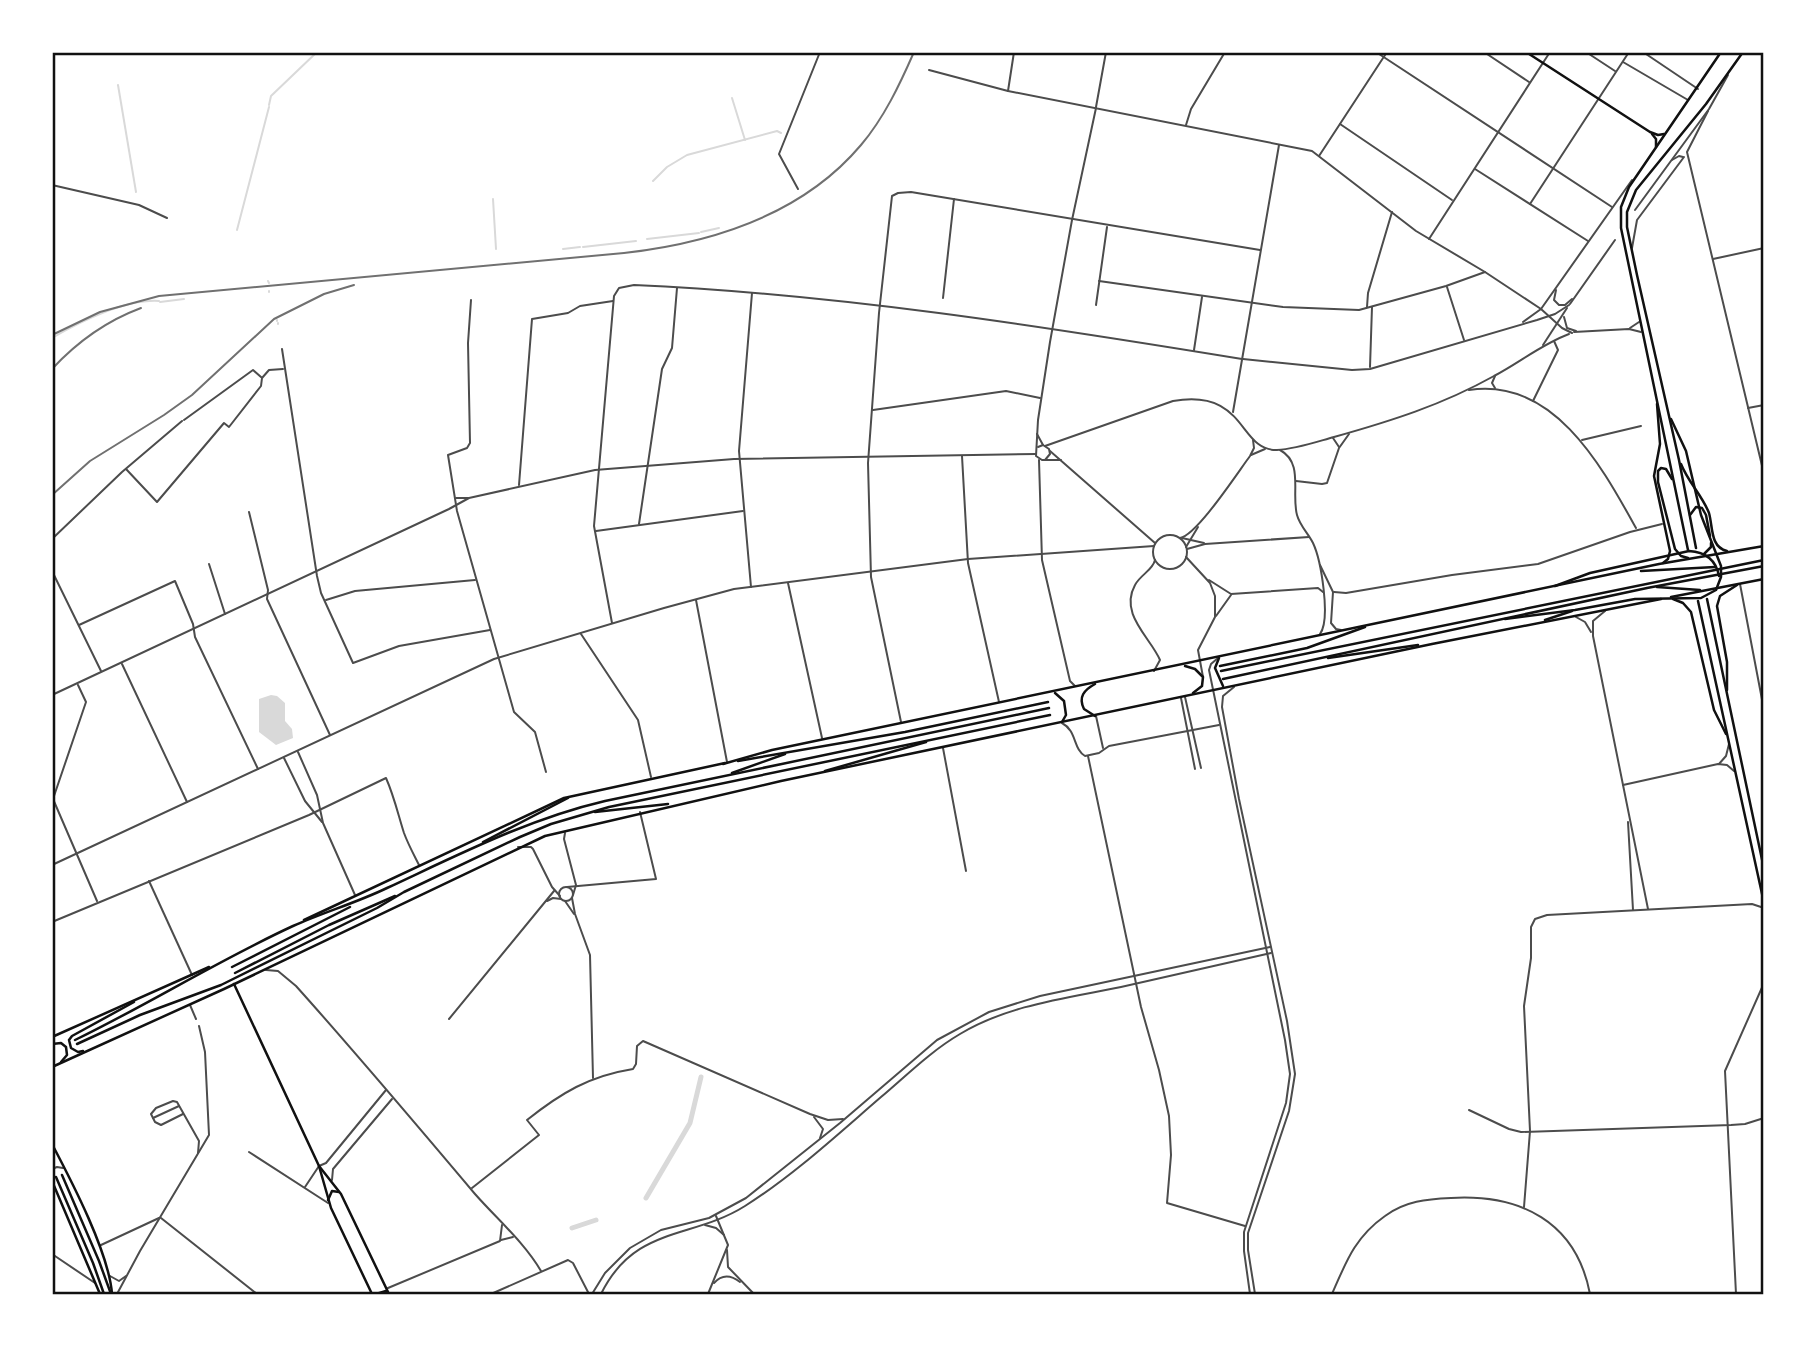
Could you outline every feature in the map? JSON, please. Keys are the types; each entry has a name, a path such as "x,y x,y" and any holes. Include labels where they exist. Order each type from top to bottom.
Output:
{"main road":[{"path":"1527,52 1650,132 1660,135 1667,133"},
{"path":"1688,550 1620,220 1625,194 1721,52"},
{"path":"1696,548 1626,220 1632,197 1743,52"},
{"path":"1650,132 1656,139 1656,148"},
{"path":"1656,400 1660,440 1653,473 1670,556 1659,564"},
{"path":"1496,620 1575,610 1635,598 1701,598 1712,594 1720,583 1721,566 1701,515 1686,451 1666,406"},
{"path":"1679,460 1688,481 1706,508 1716,543 1721,549 1730,551"},
{"path":"1674,484 1668,470 1660,469 1657,474 1658,482 1675,550 1681,556 1692,558"},
{"path":"1690,515 1696,507 1704,511 1711,540 1709,550 1697,557"},
{"path":"52,1037 227,959 537,809 574,795 901,723 1659,564 1763,545"},
{"path":"1545,590 1590,573 1694,551 1704,554 1714,562 1720,583"},
{"path":"1221,671 1763,560"},
{"path":"1633,571 1732,566"},
{"path":"1223,679 1647,588 1763,566"},
{"path":"54,1066 234,985 545,836 640,812 1225,687 1763,579"},
{"path":"1730,711 1727,662 1717,606 1722,595 1740,584"},
{"path":"1647,588 1716,588"},
{"path":"1663,599 1678,600 1691,612 1714,710 1727,737"},
{"path":"1707,599 1763,869"},
{"path":"1698,600 1763,903"},
{"path":"1531,624 1575,610"},
{"path":"1220,666 1307,648 1372,625"},
{"path":"1311,659 1432,644"},
{"path":"1220,657 1215,668 1219,681 1225,687"},
{"path":"1182,665 1195,669 1203,677 1202,686 1184,696"},
{"path":"1096,716 1084,709 1081,700 1087,689 1102,682"},
{"path":"1049,693 1057,694 1064,701 1065,718 1056,725"},
{"path":"725,763 1048,702"},
{"path":"471,849 560,812 1049,708"},
{"path":"235,973 329,925 536,830 589,813 1050,715"},
{"path":"808,776 947,736"},
{"path":"726,775 791,752"},
{"path":"232,967 574,795"},
{"path":"589,813 682,803"},
{"path":"77,1044 140,1015 222,985 404,892"},
{"path":"295,925 359,902"},
{"path":"75,1040 143,1007 227,959"},
{"path":"234,985 319,1166 329,1202 374,1294 388,1292"},
{"path":"93,1048 75,1051 69,1046 69,1040 74,1034 146,995"},
{"path":"52,1044 61,1043 67,1049 65,1058 54,1066"},
{"path":"52,1144 99,1246 109,1274 111,1294"},
{"path":"319,1166 341,1194 388,1292"},
{"path":"62,1175 111,1294"},
{"path":"56,1177 93,1263 102,1294"},
{"path":"52,1181 102,1294"},
{"path":"329,1202 332,1191 341,1194"}],"street":[{"path":"798,189 779,154 820,52"},
{"path":"888,52 895,52"},
{"path":"1008,91 1014,52"},
{"path":"1061,460 1040,459 1036,454 1037,433 1072,220 1106,52"},
{"path":"1185,125 1191,109 1225,52"},
{"path":"1376,52 1612,208"},
{"path":"1319,156 1387,52"},
{"path":"1484,52 1530,82"},
{"path":"1429,239 1550,52"},
{"path":"1586,52 1616,72"},
{"path":"1530,204 1629,52"},
{"path":"1643,52 1698,89"},
{"path":"1623,62 1689,101"},
{"path":"929,70 1008,91 1308,149 1429,239 1485,271 1572,333"},
{"path":"1728,74 1687,149 1763,474"},
{"path":"1636,210 1709,109"},
{"path":"1340,124 1453,201"},
{"path":"1233,413 1279,144"},
{"path":"1670,162 1679,156 1684,157"},
{"path":"1684,157 1690,166"},
{"path":"1632,253 1637,220 1684,157"},
{"path":"1474,169 1588,242"},
{"path":"1519,324 1541,309 1637,175"},
{"path":"52,186 139,205 167,218"},
{"path":"901,723 872,572 868,456 891,197 898,193 911,192 1260,250"},
{"path":"943,298 954,199"},
{"path":"1367,308 1368,293 1392,212"},
{"path":"1096,305 1107,226"},
{"path":"1540,348 1615,240"},
{"path":"1712,259 1763,248"},
{"path":"1099,281 1251,304 1328,310 1372,307 1447,286 1485,271"},
{"path":"612,623 595,531 614,301 616,291 622,286 752,292 942,312 1243,359 1352,370 1370,369 1550,315 1569,304"},
{"path":"1447,286 1464,340"},
{"path":"1557,286 1554,300 1559,305 1565,305 1575,297"},
{"path":"639,524 662,369 672,348 677,287"},
{"path":"751,587 739,459 752,292"},
{"path":"1194,351 1202,297"},
{"path":"471,300 468,343 470,443 467,448 448,455 454,496 475,580 514,712 535,732 546,772"},
{"path":"519,485 532,319 614,301"},
{"path":"942,305 942,312"},
{"path":"1370,369 1372,307"},
{"path":"1567,308 1564,323 1577,332"},
{"path":"1629,329 1640,320"},
{"path":"1250,456 1265,449 1279,450 1332,438 1421,411 1468,390 1553,340 1572,333 1629,329 1643,334"},
{"path":"1532,402 1558,350 1553,340"},
{"path":"282,349 317,572 325,600 355,664 400,646 491,630"},
{"path":"126,469 157,502 224,424 229,427 261,386 262,378 269,370 285,368"},
{"path":"52,539 126,469 183,421 253,370 262,378"},
{"path":"1495,376 1492,385 1499,390"},
{"path":"1468,390 1499,390 1532,402 1554,416 1581,440 1600,466 1637,529"},
{"path":"872,410 1006,391 1041,398"},
{"path":"1036,450 1044,445 1182,400 1197,399 1215,402 1233,413 1253,439 1265,449"},
{"path":"1748,408 1763,405"},
{"path":"1581,440 1641,426"},
{"path":"1295,482 1300,480 1324,484 1329,478 1339,448 1353,432"},
{"path":"1037,433 1050,451 1154,545 1153,566 1135,585 1132,596 1134,619 1160,660 1154,671"},
{"path":"1332,438 1336,440 1339,448"},
{"path":"1180,538 1187,537 1199,523 1250,456 1254,448 1253,439"},
{"path":"1044,460 1049,457 1057,442"},
{"path":"1279,450 1290,458 1295,475 1297,513 1302,527 1314,545 1318,563 1324,593 1324,628 1317,636"},
{"path":"454,496 460,499 469,498 579,471 649,465 739,459 1036,454"},
{"path":"962,455 968,559 999,703"},
{"path":"1040,459 1041,554 1069,681 1078,686"},
{"path":"1295,475 1300,480"},
{"path":"52,695 469,498"},
{"path":"595,531 744,510"},
{"path":"249,512 263,565 267,599 330,736"},
{"path":"1155,560 1162,567 1171,569 1180,566 1199,523"},
{"path":"1324,593 1327,589 1332,593 1346,593 1538,564 1637,529 1664,523"},
{"path":"52,865 499,657 696,599 730,590 968,559 1154,545 1168,534 1205,544"},
{"path":"1187,548 1205,544 1309,537"},
{"path":"1180,538 1187,548"},
{"path":"1186,557 1214,590 1215,617"},
{"path":"1318,563 1332,593 1331,623 1342,631"},
{"path":"209,564 225,615"},
{"path":"52,571 102,672"},
{"path":"325,600 355,591 475,580"},
{"path":"1208,580 1231,594 1318,588 1328,597 1332,593"},
{"path":"79,625 175,581 193,630 258,769"},
{"path":"788,583 822,740"},
{"path":"1740,584 1763,710"},
{"path":"1203,677 1198,650 1215,617 1231,594"},
{"path":"696,599 725,763"},
{"path":"1609,610 1594,621 1593,636 1648,909"},
{"path":"1568,617 1582,619 1593,636"},
{"path":"580,633 638,720 651,778"},
{"path":"1220,657 1209,667 1286,1048 1290,1082 1285,1110 1248,1227 1244,1251 1250,1294"},
{"path":"122,663 187,802"},
{"path":"77,684 86,702 53,799 97,902"},
{"path":"1240,685 1226,692 1222,702 1239,799 1293,1054 1295,1083 1289,1111 1248,1227 1247,1241 1255,1294"},
{"path":"1184,696 1200,768"},
{"path":"1184,696 1187,731 1195,769"},
{"path":"1096,716 1103,749"},
{"path":"1062,723 1073,732 1081,755 1099,753 1109,746 1220,725"},
{"path":"1718,764 1726,756 1729,744"},
{"path":"943,748 965,871"},
{"path":"297,751 317,795 323,823 355,895"},
{"path":"1088,755 1136,984 1169,1116 1171,1155 1166,1201 1169,1205 1248,1227"},
{"path":"284,757 304,801 323,823"},
{"path":"1623,785 1718,764 1727,765 1735,772"},
{"path":"52,922 313,813 386,778 395,798 395,808 403,830 419,866"},
{"path":"449,1019 554,891 576,885 656,879 640,812"},
{"path":"1628,814 1633,910"},
{"path":"572,897 576,885 563,835 582,826"},
{"path":"518,847 533,849 554,891 575,914"},
{"path":"148,881 192,975"},
{"path":"566,887 572,890 575,914 590,955 593,1079"},
{"path":"562,899 560,891 566,887"},
{"path":"1524,1208 1530,1131 1524,1002 1531,958 1531,927 1537,917 1752,904 1759,901 1761,896"},
{"path":"543,904 553,898 572,897"},
{"path":"1752,904 1763,908"},
{"path":"491,1294 565,1260 570,1261 591,1294 621,1256 640,1241 672,1226 716,1215 746,1198 850,1115 937,1040 974,1018 1007,1005 1270,947"},
{"path":"601,1294 618,1269 645,1246 667,1235 704,1225 745,1206 784,1177 932,1052 962,1033 1011,1011 1271,953"},
{"path":"278,963 278,971"},
{"path":"263,971 278,971 296,986 513,1237 526,1248 541,1271"},
{"path":"1736,1294 1724,1071 1763,983"},
{"path":"189,1004 196,1020"},
{"path":"117,1294 209,1132 205,1052 199,1026"},
{"path":"471,1188 538,1135 527,1120 557,1096 612,1072 633,1069 636,1066 637,1046 642,1041 809,1114 817,1119 823,1129 817,1142"},
{"path":"305,1187 319,1166 326,1163 387,1090"},
{"path":"332,1180 333,1169 393,1098"},
{"path":"183,1114 161,1125 155,1122 151,1114 156,1108 173,1101 180,1105 199,1141 198,1154"},
{"path":"153,1118 180,1105"},
{"path":"1469,1110 1515,1131 1727,1125 1745,1124 1763,1118"},
{"path":"809,1114 836,1121 850,1115"},
{"path":"356,1127 363,1133"},
{"path":"249,1152 329,1202"},
{"path":"52,1170 60,1167 66,1171"},
{"path":"1332,1294 1346,1259 1381,1219 1406,1204 1431,1199 1482,1197 1503,1200 1524,1208 1547,1222 1567,1241 1583,1268 1590,1294"},
{"path":"716,1215 726,1237 728,1267 754,1294"},
{"path":"99,1246 160,1217"},
{"path":"160,1217 257,1294"},
{"path":"500,1241 502,1224"},
{"path":"704,1225 716,1228 726,1237"},
{"path":"388,1292 513,1237"},
{"path":"708,1294 727,1249"},
{"path":"52,1254 96,1284"},
{"path":"109,1274 119,1281 126,1275"},
{"path":"712,1285 727,1276 744,1284"},
{"path":"586,1288 591,1291 596,1287"}],"shaded area":[{"path":"277,696 285,703 285,721 292,729 293,738 276,745 259,732 259,699"}],"waterway":[{"path":"269,105 271,96 317,52"},
{"path":"118,85 136,192"},
{"path":"732,98 745,140"},
{"path":"237,230 269,107"},
{"path":"653,181 667,167 687,155 777,131 781,133"},
{"path":"493,199 496,249"},
{"path":"701,232 719,228"},
{"path":"647,239 699,233"},
{"path":"583,247 636,241"},
{"path":"563,249 580,247"},
{"path":"160,302 184,299"},
{"path":"52,338 118,307 159,301"},
{"path":"646,1198 690,1123 701,1077"},
{"path":"572,1228 596,1220"}],"railway":[{"path":"52,335 100,312 159,296 624,253 690,242 722,233 783,207 811,190 837,169 877,124 914,52"},
{"path":"52,495 90,461 192,395 274,319 324,294 354,285"},
{"path":"52,369 93,333 141,308"}]}
